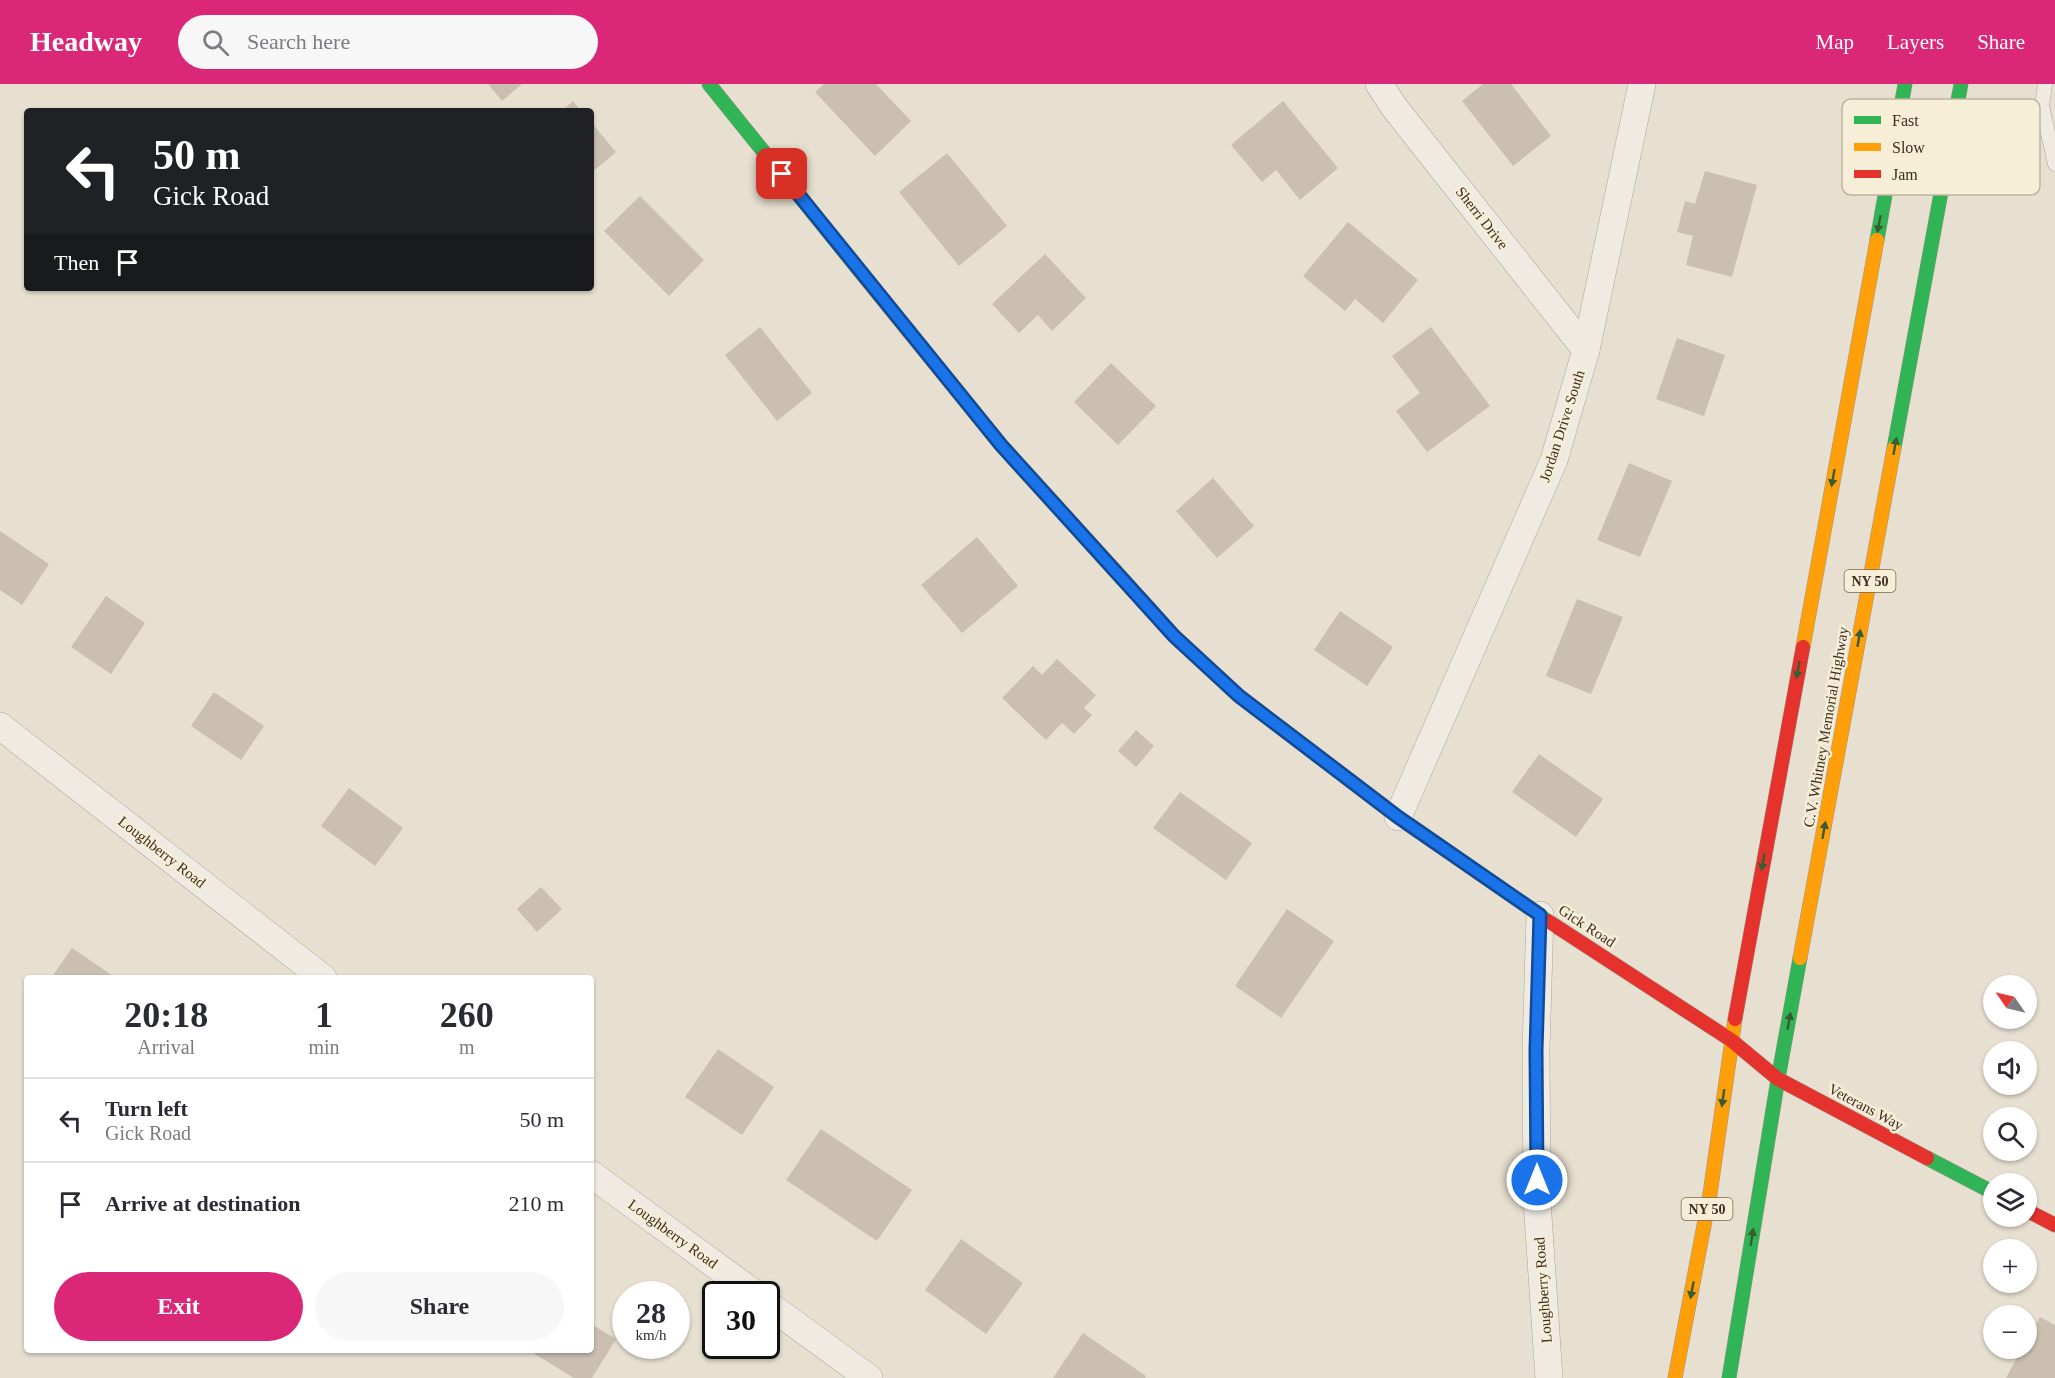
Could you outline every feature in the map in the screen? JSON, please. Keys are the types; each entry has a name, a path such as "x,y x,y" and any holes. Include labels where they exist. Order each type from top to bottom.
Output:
{"main road":[{"name":"Gick Road","path":"709,84 1001,445 1174,636 1239,696 1398,817 1540,915 1731,1040"},
{"name":"NY 50","path":"1902,99 1905,84"},
{"name":"C.V. Whitney Memorial Highway","path":"1958,99 1961,84"},
{"name":"NY 50","path":"1675,1378 1710,1194 1731,1040 1885,195"},
{"name":"C.V. Whitney Memorial Highway","path":"1730,1378 1778,1079 1941,195"},
{"name":"Veterans Way","path":"1731,1040 1778,1079 1983,1187"},
{"path":"2037,1216 2055,1225"}],"street":[{"name":"Sherri Drive","path":"1379,84 1586,350"},
{"name":"Jordan Drive South","path":"1398,817 1554,460 1586,350 1642,84"},
{"name":"Loughberry Road","path":"0,726 319,975"},
{"name":"Loughberry Road","path":"1540,915 1536,1050 1537,1201 1549,1378"},
{"name":"Loughberry Road","path":"594,1176 737,1281"},
{"path":"780,1313 869,1378"}],"lane":[{"path":"2045,84 2042,106 2055,164"}],"building":[{"path":"488,84 522,84 502,101"},
{"path":"824,84 876,84 911,121 875,156 815,92"},
{"path":"1483,84 1511,84 1551,136 1513,166 1462,101"},
{"path":"573,101 579,108 565,108"},
{"path":"1283,101 1338,168 1300,200 1276,170 1262,182 1231,145"},
{"path":"594,126 616,152 594,170"},
{"path":"947,153 1007,226 959,266 899,192"},
{"path":"1705,171 1757,185 1732,277 1686,265 1693,236 1677,232 1685,201 1695,204"},
{"path":"640,196 704,260 669,296 604,231"},
{"path":"1348,222 1418,280 1383,323 1355,299 1345,311 1303,276"},
{"path":"1045,254 1086,298 1052,331 1038,315 1019,333 992,304"},
{"path":"760,327 812,393 777,421 725,355"},
{"path":"1431,327 1490,406 1427,452 1396,411 1420,393 1392,356"},
{"path":"1677,338 1725,355 1704,416 1656,399"},
{"path":"1111,363 1156,406 1118,445 1074,402"},
{"path":"1629,463 1672,481 1640,557 1597,540"},
{"path":"1213,478 1254,526 1217,558 1176,511"},
{"path":"0,531 49,564 22,605 0,590"},
{"path":"977,537 1018,586 962,633 921,585"},
{"path":"106,596 145,623 111,674 71,647"},
{"path":"1577,599 1623,617 1591,694 1546,676"},
{"path":"1340,611 1393,647 1367,686 1314,650"},
{"path":"1057,659 1096,695 1084,708 1092,715 1074,734 1062,723 1046,740 1002,698 1033,666 1042,675"},
{"path":"214,692 264,726 241,760 191,726"},
{"path":"1136,730 1154,746 1136,767 1118,751"},
{"path":"1539,754 1603,799 1576,837 1512,792"},
{"path":"349,788 403,828 375,866 321,826"},
{"path":"1180,792 1252,843 1226,880 1153,828"},
{"path":"541,887 562,909 537,932 517,909"},
{"path":"1287,909 1334,941 1281,1018 1235,986"},
{"path":"72,948 112,975 53,975"},
{"path":"718,1049 774,1087 742,1135 685,1097"},
{"path":"821,1129 912,1190 877,1241 786,1180"},
{"path":"961,1239 1023,1283 986,1334 925,1290"},
{"path":"2040,1317 2055,1325 2055,1378 2006,1378 2016,1359 2037,1359 2037,1322"},
{"path":"594,1326 612,1337 612,1346 592,1378 574,1378 533,1353 594,1353"},
{"path":"1083,1333 1146,1376 1145,1378 1053,1378"}],"traffic: fast":[{"path":"709,84 867,280"},
{"path":"1902,99 1905,84"},
{"path":"1958,99 1961,84"},
{"path":"1877,240 1885,195"},
{"path":"1894,448 1941,195"},
{"path":"1148,607 1174,636 1239,696 1398,817 1548,921"},
{"path":"1729,1378 1800,958"},
{"path":"1927,1158 1983,1187"}],"traffic: slow":[{"path":"1803,647 1877,240"},
{"path":"867,280 1001,445 1148,607"},
{"path":"1800,958 1894,448"},
{"path":"1675,1378 1710,1194 1735,1019"}],"traffic: jam":[{"path":"1735,1019 1803,647"},
{"path":"1548,921 1731,1040 1778,1079 1927,1158"},
{"path":"2037,1216 2055,1225"}],"route":[{"path":"782,174 1001,445 1174,636 1239,696 1398,817 1540,915 1536,1050 1537,1180"}]}
